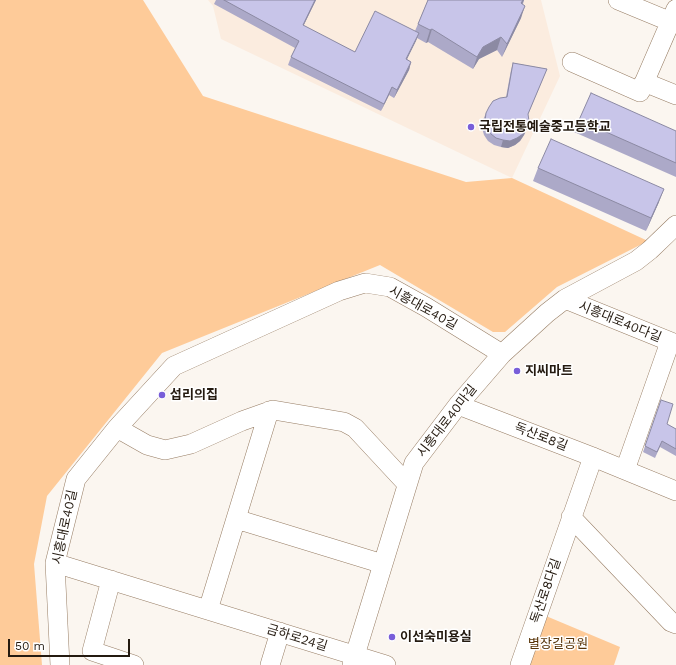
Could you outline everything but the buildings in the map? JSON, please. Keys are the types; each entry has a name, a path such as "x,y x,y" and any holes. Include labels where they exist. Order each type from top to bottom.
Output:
{"street":[{"path":"572,62 640,92 674,18 618,0"},
{"path":"644,82 676,95"},
{"path":"502,354 564,299 636,261 676,225"},
{"name":"시흥대로40길","path":"60,665 55,563 76,478 117,428 174,366 339,291 365,283 390,287 426,307 502,354"},
{"name":"시흥대로40다길","path":"564,299 673,343"},
{"path":"625,470 646,409 673,343"},
{"name":"시흥대로40마길","path":"354,660 414,463 458,405 502,354"},
{"name":"독산로8길","path":"458,405 676,491"},
{"path":"117,428 147,445 165,450 191,444 242,421 273,410 344,422 355,428 407,484"},
{"path":"208,610 269,411"},
{"name":"독산로8다길","path":"520,665 593,457"},
{"path":"571,517 671,622 676,624"},
{"path":"236,519 383,564"},
{"name":"금하로24길","path":"55,563 280,632 354,660 386,665"},
{"path":"111,580 92,651 134,665"},
{"path":"270,665 280,632"}],"shaded area":[{"name":"국립전통예술중고등학교","path":"208,0 541,0 560,76 512,178 221,39 213,6"}],"green space":[{"path":"0,0 143,0 203,96 466,182 512,178 648,241 557,287 505,332 493,332 380,265 162,353 47,496 34,564 42,665 0,665"},
{"name":"별장길공원","path":"546,616 620,647 614,665 529,665"}],"place":[{"name":"국립전통예술중고등학교","path":"471,127"},
{"name":"지씨마트","path":"517,371"},
{"name":"섭리의집","path":"162,395"},
{"name":"이선숙미용실","path":"392,637"}]}
